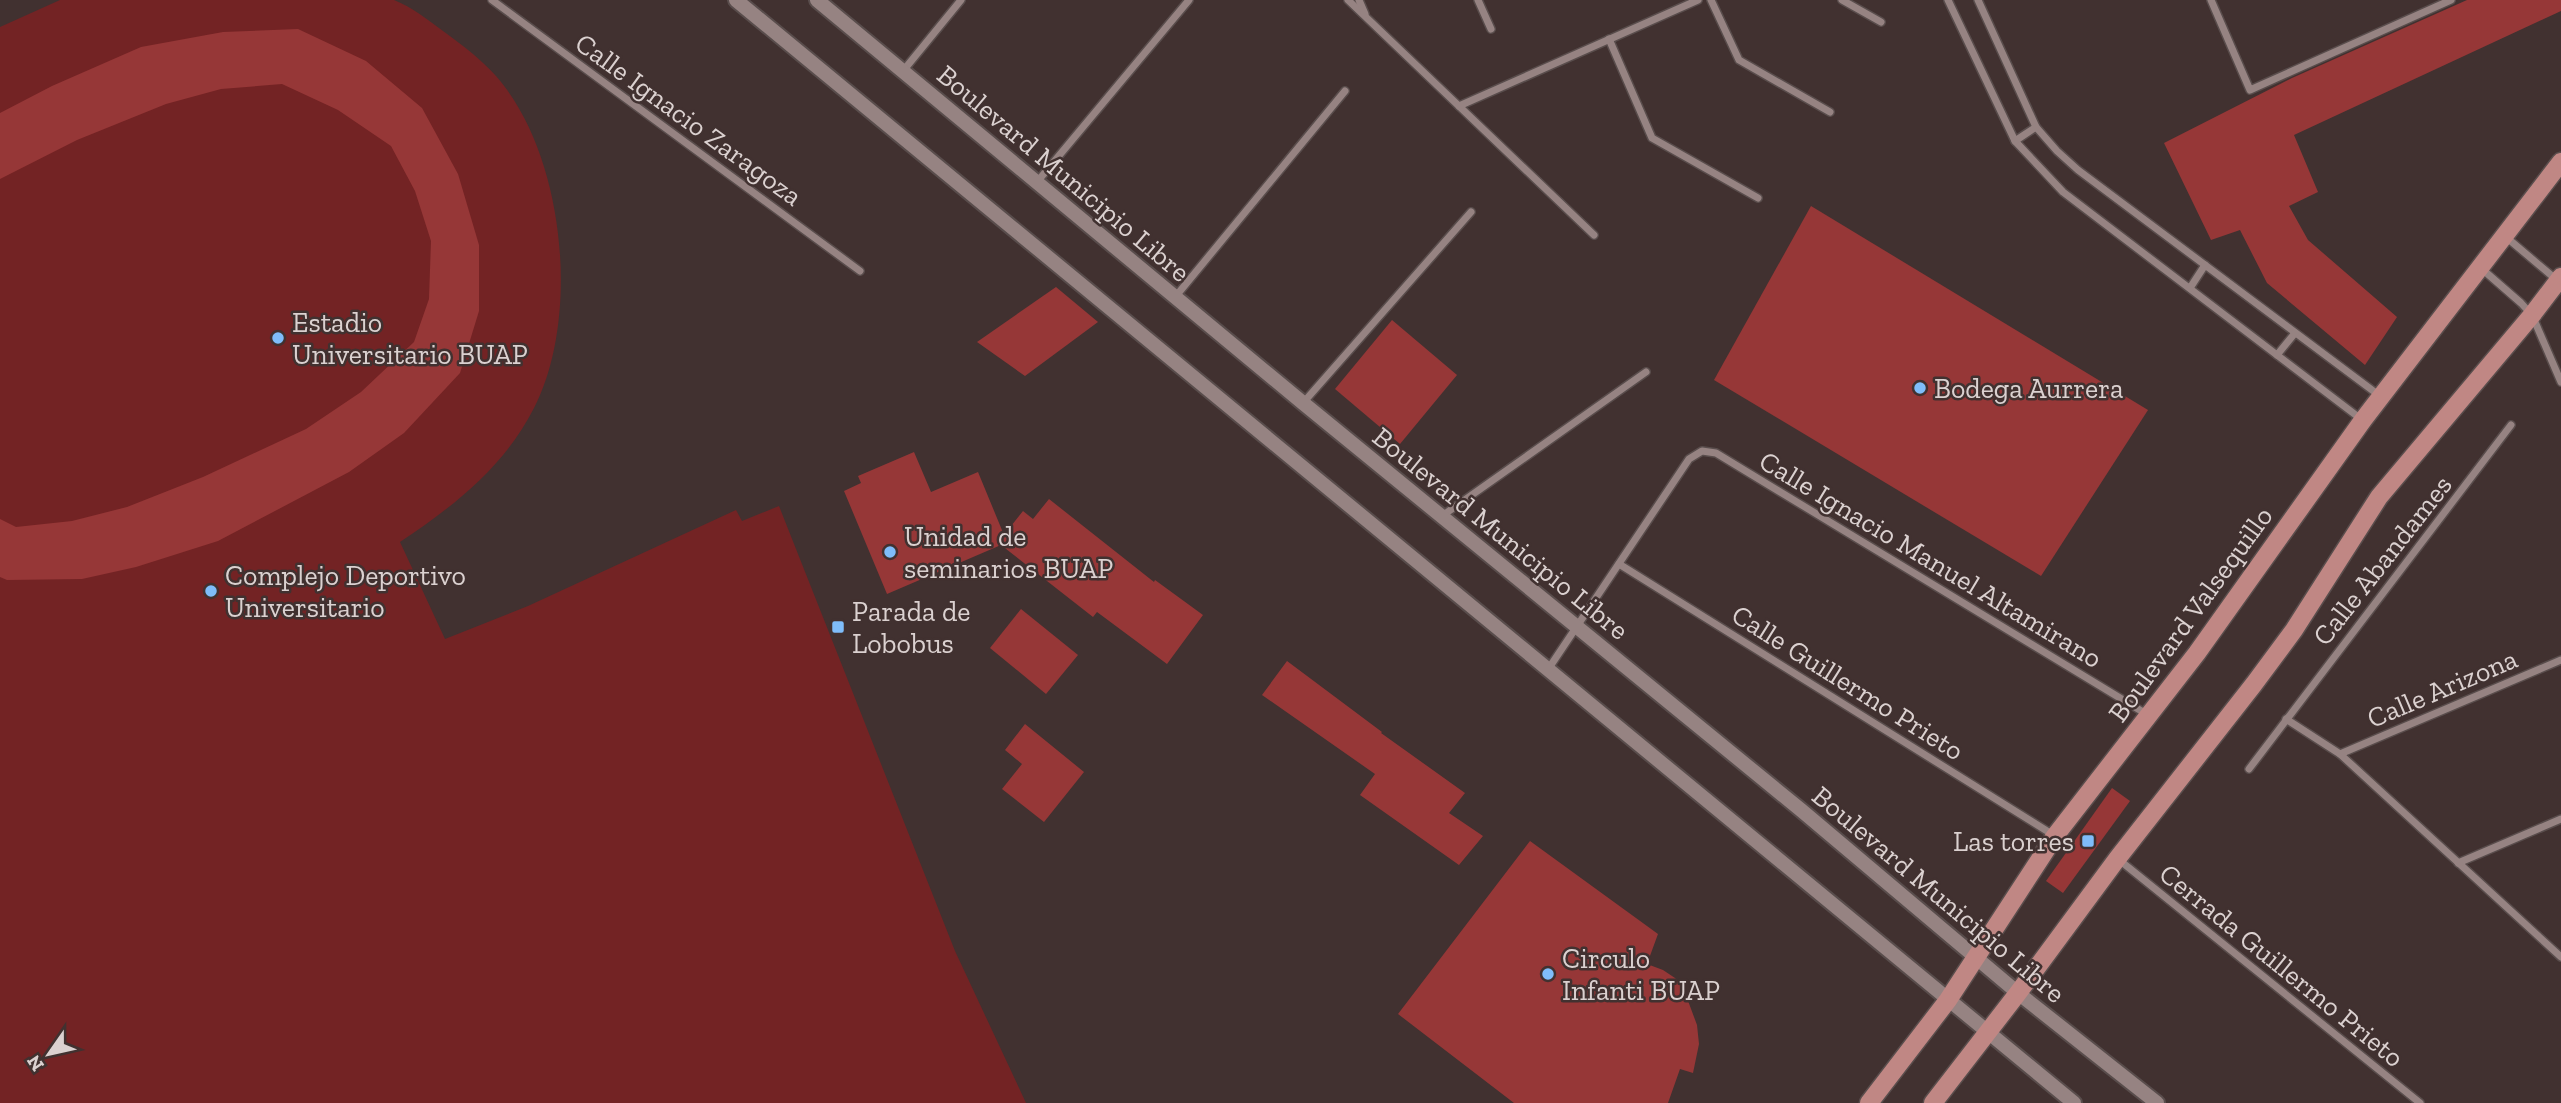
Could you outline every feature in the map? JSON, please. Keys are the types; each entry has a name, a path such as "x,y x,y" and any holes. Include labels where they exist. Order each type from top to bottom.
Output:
{"main road":[{"path":"736,0 2074,1103"},
{"name":"Boulevard Municipio Libre","path":"817,0 1303,403 1801,810 2018,993 2157,1103"},
{"name":"Boulevard Valsequillo","path":"1869,1103 1948,1000 2055,836 2197,653 2363,420 2561,162"},
{"path":"1933,1103 2294,630 2379,497 2560,282"}],"street":[{"name":"Calle Ignacio Zaragoza","path":"492,0 860,271"},
{"path":"903,72 961,0"},
{"path":"1037,182 1189,0"},
{"path":"1348,0 1594,235"},
{"path":"1359,0 1367,18"},
{"path":"1478,0 1491,29"},
{"path":"1459,106 1698,0"},
{"path":"1711,0 1739,60 1830,112"},
{"path":"1842,0 1881,22"},
{"path":"1948,0 2015,141 2063,191 2363,420"},
{"path":"1979,0 2036,127 2078,170 2381,397"},
{"path":"2211,0 2250,90 2451,0"},
{"path":"1609,39 1652,138 1758,198"},
{"path":"1176,296 1345,90"},
{"path":"2015,141 2036,127"},
{"path":"1303,403 1471,212"},
{"path":"2505,236 2560,282"},
{"path":"2190,288 2205,265"},
{"path":"2482,268 2532,315 2561,382"},
{"path":"2277,355 2295,333"},
{"path":"1441,516 1646,372"},
{"name":"Calle Abandames","path":"2249,769 2511,425"},
{"name":"Calle Ignacio Manuel Altamirano","path":"1619,564 1689,459 1702,451 1716,453 2149,715"},
{"path":"1549,668 1619,564"},
{"name":"Calle Guillermo Prieto","path":"1619,564 2055,836"},
{"name":"Calle Arizona","path":"2340,754 2561,660"},
{"path":"2286,719 2340,754 2561,957"},
{"path":"2458,863 2561,819"},
{"name":"Cerrada Guillermo Prieto","path":"2117,859 2420,1103"}],"shaded area":[{"name":"Complejo Deportivo Universitario","path":"60,0 394,0 420,14 457,41 496,76 519,109 538,148 551,191 561,284 558,329 549,371 534,408 508,449 476,484 400,542 445,639 528,606 736,510 742,521 779,506 955,951 1026,1103 0,1103 0,27"}],"building":[{"path":"2467,0 2561,0 2561,11 2294,135 2318,192 2289,206 2308,240 2397,317 2365,365 2267,283 2240,230 2211,240 2164,143 2292,78"},
{"path":"298,29 366,61 422,108 458,174 479,245 479,311 460,373 404,433 349,472 218,541 136,567 82,579 7,580 0,577 0,519 16,527 72,521 127,507 203,477 306,429 361,392 414,342 429,299 431,241 415,191 391,146 338,110 282,84 221,89 166,104 77,140 0,179 0,113 52,86 141,47 223,32"},
{"name":"Bodega Aurrera","path":"1811,206 2148,410 2041,576 1714,380"},
{"path":"1056,287 1098,322 1025,376 977,342"},
{"path":"1392,320 1457,375 1400,444 1335,389"},
{"path":"914,452 931,492 978,472 1004,535 1023,511 1033,519 1049,499 1154,582 1155,580 1203,615 1167,664 1097,612 1093,617 1001,545 887,594 844,491 861,483 858,476"},
{"path":"1021,609 1078,655 1046,694 990,648"},
{"path":"1287,661 1465,793 1449,813 1483,836 1459,865 1360,795 1375,774 1262,695"},
{"path":"1025,724 1084,772 1044,822 1002,789 1022,764 1005,750"},
{"name":"Las torres","path":"2112,788 2130,801 2063,893 2046,881"},
{"name":"Circulo Infanti BUAP","path":"1530,841 1658,934 1647,964 1675,978 1684,990 1697,1025 1699,1044 1693,1073 1680,1069 1668,1103 1514,1103 1398,1014"}],"place":[{"name":"Estadio Universitario BUAP","path":"278,338"},
{"name":"Bodega Aurrera","path":"1920,388"},
{"name":"Unidad de seminarios BUAP","path":"890,552"},
{"name":"Complejo Deportivo Universitario","path":"211,591"},
{"name":"Parada de Lobobus","path":"838,627"},
{"name":"Las torres","path":"2088,841"},
{"name":"Circulo Infanti BUAP","path":"1548,974"}]}
